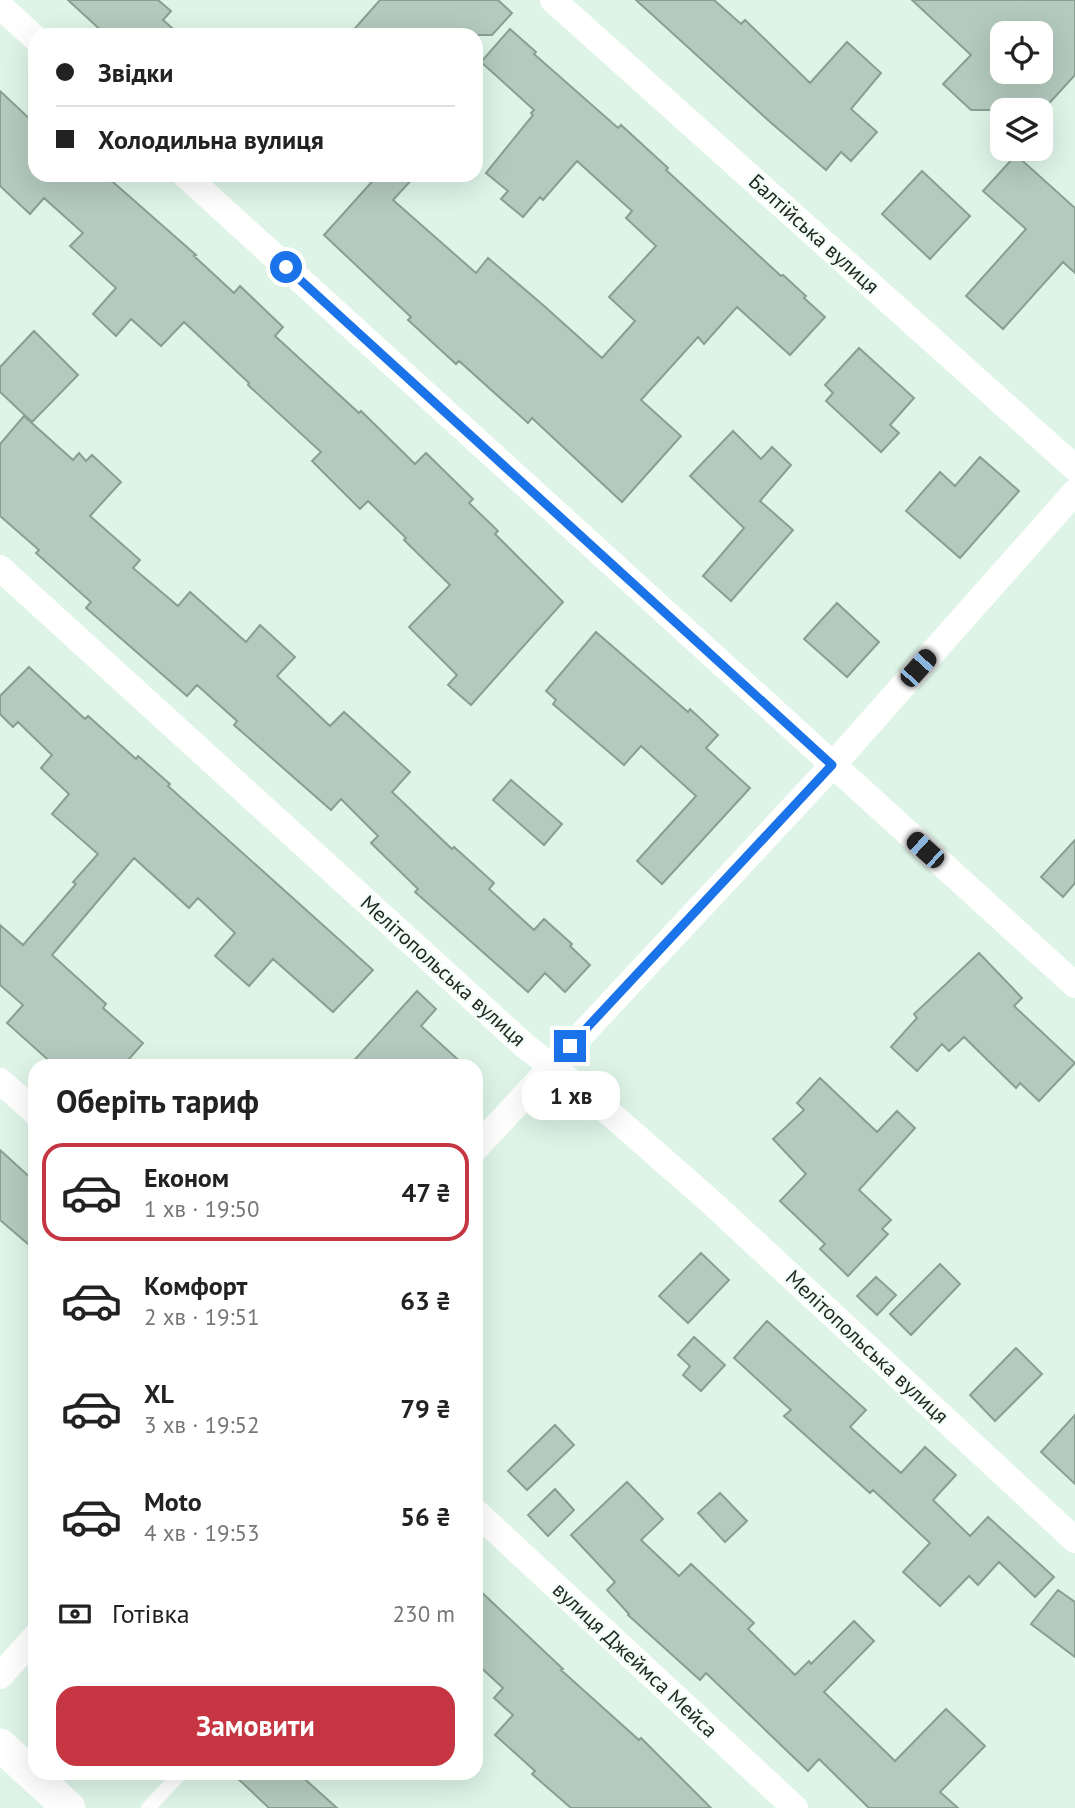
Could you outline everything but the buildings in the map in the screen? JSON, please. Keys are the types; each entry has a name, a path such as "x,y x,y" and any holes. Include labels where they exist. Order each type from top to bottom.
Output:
{"street":[{"name":"Балтійська вулиця","path":"553,0 1075,468"},
{"path":"0,6 28,32"},
{"path":"193,182 1075,985"},
{"path":"483,1141 832,765 1075,492"},
{"name":"Мелітопольська вулиця","path":"0,568 525,1046 590,1096 711,1202 1075,1540"},
{"path":"0,1081 28,1106"},
{"name":"вулиця Джеймса Мейса","path":"483,1518 795,1808"},
{"path":"0,1676 28,1645"},
{"path":"0,1745 28,1771"},
{"path":"38,1780 69,1808"}],"lane":[{"path":"148,1808 174,1780"}],"route":[{"path":"286,267 832,765 570,1046"}]}
